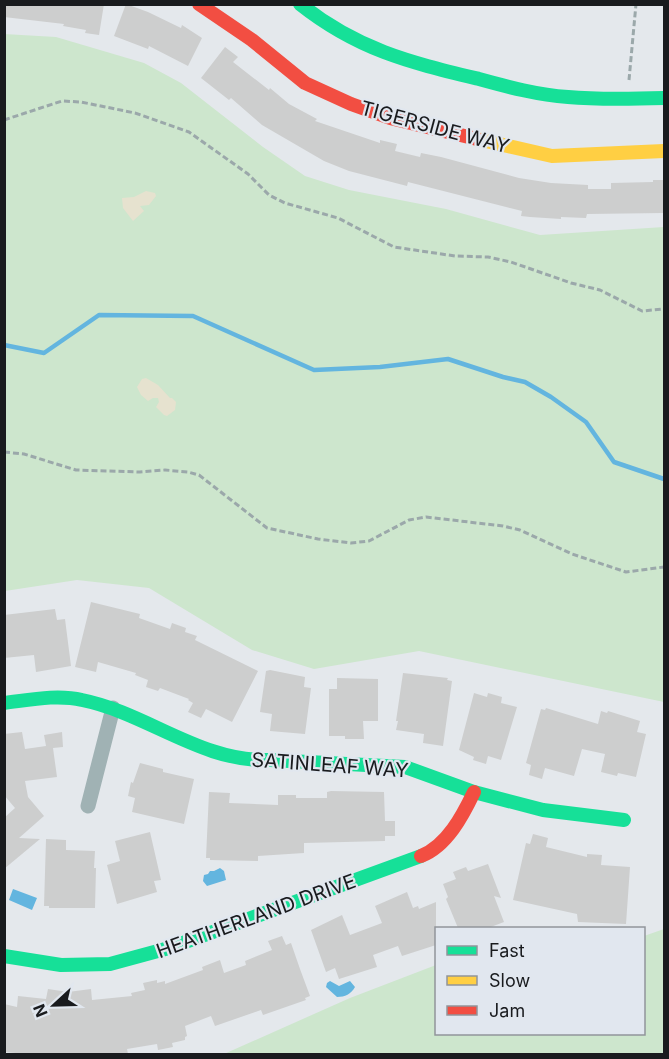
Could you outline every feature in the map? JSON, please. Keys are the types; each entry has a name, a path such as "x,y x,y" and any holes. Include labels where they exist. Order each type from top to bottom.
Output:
{"street":[{"name":"TIGERSIDE WAY","path":"199,4 252,40 305,83 351,104 390,118 552,156 664,151"},
{"path":"300,4 314,17 350,40 399,59 542,95 630,99 664,98"},
{"path":"314,17 325,4"},
{"name":"SATINLEAF WAY","path":"4,703 47,698 80,699 113,708 147,722 181,740 249,761 270,760 405,767 474,792 543,810 624,820"},
{"path":"88,806 109,732 113,708"},
{"name":"HEATHERLAND DRIVE","path":"4,956 61,966 110,964 169,948 428,853 446,838 460,821 474,792"}],"path":[{"path":"630,99 629,74 636,4"},
{"path":"4,120 62,101 81,102 135,113 189,132 248,174 269,195 285,203 338,218 394,247 455,256 488,257 511,262 571,283 600,290 642,311 664,309"},
{"path":"4,452 24,454 76,470 140,472 165,470 199,475 267,528 318,539 351,543 369,541 409,520 426,517 512,528 572,554 626,572 664,567"}],"green space":[{"path":"4,34 56,37 144,63 181,83 263,147 305,176 349,190 446,209 540,235 664,227 664,702 419,651 314,669 252,650 149,588 77,580 5,591"},
{"path":"664,929 664,1054 224,1054 350,998 435,965 435,1035 645,1035 645,936"}],"sand":[{"path":"146,191 155,193 156,196 149,205 140,206 144,211 133,221 123,208 122,198 134,197"},
{"path":"146,378 158,385 176,402 175,410 167,416 156,407 159,402 158,398 148,401 141,395 137,387 142,379"}],"water":[{"path":"220,868 224,871 226,880 207,886 203,881 204,875"},
{"path":"13,889 37,898 32,910 9,900"},
{"path":"330,981 339,986 350,981 355,987 348,995 337,997 326,987"}],"building":[{"path":"4,4 104,4 99,35 85,33 86,30 63,26 64,24 4,17"},
{"path":"126,4 181,28 182,25 202,38 188,66 149,46 148,49 114,36"},
{"path":"225,47 238,57 233,62 289,104 317,119 315,121 380,143 380,140 397,144 395,151 420,157 421,153 441,157 519,178 588,185 588,189 611,189 611,183 664,180 664,213 587,214 586,218 561,217 561,219 521,216 522,211 408,182 407,186 349,171 324,161 262,125 231,98 229,100 201,78"},
{"path":"91,602 140,614 139,618 170,629 172,623 186,628 185,632 197,636 195,640 258,671 232,722 206,709 201,718 188,712 193,703 189,699 160,688 158,691 146,687 148,680 135,675 136,673 98,662 96,672 75,667"},
{"path":"55,609 57,620 65,619 71,666 36,672 34,655 4,658 4,615"},
{"path":"266,671 305,677 304,687 311,688 305,734 270,731 272,714 260,712"},
{"path":"403,673 448,678 447,680 452,681 443,746 423,743 424,734 396,730"},
{"path":"337,678 378,679 378,721 363,721 364,739 329,736 329,689 337,689"},
{"path":"474,693 487,697 488,693 502,697 501,703 517,707 501,760 488,756 486,764 473,760 474,757 459,750"},
{"path":"546,708 598,724 601,711 640,721 637,732 646,734 636,777 601,772 605,754 582,749 574,776 545,768 542,779 529,775 531,765 526,763 541,709"},
{"path":"22,732 25,749 46,746 44,735 62,732 63,747 53,748 57,777 25,781 28,797 44,816 19,838 40,839 4,869 4,818 15,808 4,795 4,734"},
{"path":"140,763 163,769 163,772 194,779 184,824 132,812 135,798 128,796 131,782 133,783"},
{"path":"209,792 230,793 229,803 278,805 278,795 296,795 296,798 327,798 327,792 384,792 385,821 395,821 395,836 385,836 385,841 304,843 304,853 258,856 258,861 206,858"},
{"path":"150,832 161,880 154,881 157,892 117,904 107,865 120,861 115,841"},
{"path":"533,834 548,838 546,847 587,857 587,854 602,855 601,865 630,867 626,924 578,922 577,914 513,900 526,843 530,844"},
{"path":"46,839 66,840 66,850 95,851 95,908 49,908 49,906 44,906"},
{"path":"488,864 501,898 494,896 504,922 491,927 458,927 446,899 448,897 443,884 456,879 453,872 466,867 468,871"},
{"path":"407,892 413,908 418,906 419,909 436,902 435,945 402,956 398,946 373,955 377,967 339,979 335,968 326,972 311,930 342,915 350,935 382,923 375,906"},
{"path":"282,936 286,945 291,943 310,996 305,998 306,1000 263,1015 261,1010 215,1026 211,1016 185,1026 187,1036 185,1040 172,1043 173,1047 158,1050 157,1044 127,1049 128,1054 4,1052 4,1004 17,1007 18,996 46,999 48,989 68,992 91,989 92,1000 132,996 131,993 145,990 143,983 157,980 157,983 165,981 165,984 203,970 202,967 220,960 224,973 246,965 245,961 272,950 268,941"}],"waterway":[{"path":"4,345 44,353 99,315 193,316 314,370 380,367 448,359 525,382 586,422 614,462 664,479"}],"traffic: fast":[{"path":"300,4 321,20 364,43 407,60 454,73 557,96 604,99 664,98"},
{"path":"4,703 33,699 72,698 106,706 221,754 245,759 405,767 474,792 543,810 624,820"},
{"path":"4,956 61,965 110,964 169,948 421,856"}],"traffic: slow":[{"path":"477,139 552,156 664,151"}],"traffic: jam":[{"path":"199,4 252,40 305,83 351,104 390,118 477,139"},
{"path":"421,856 439,845 453,829 474,792"}]}
